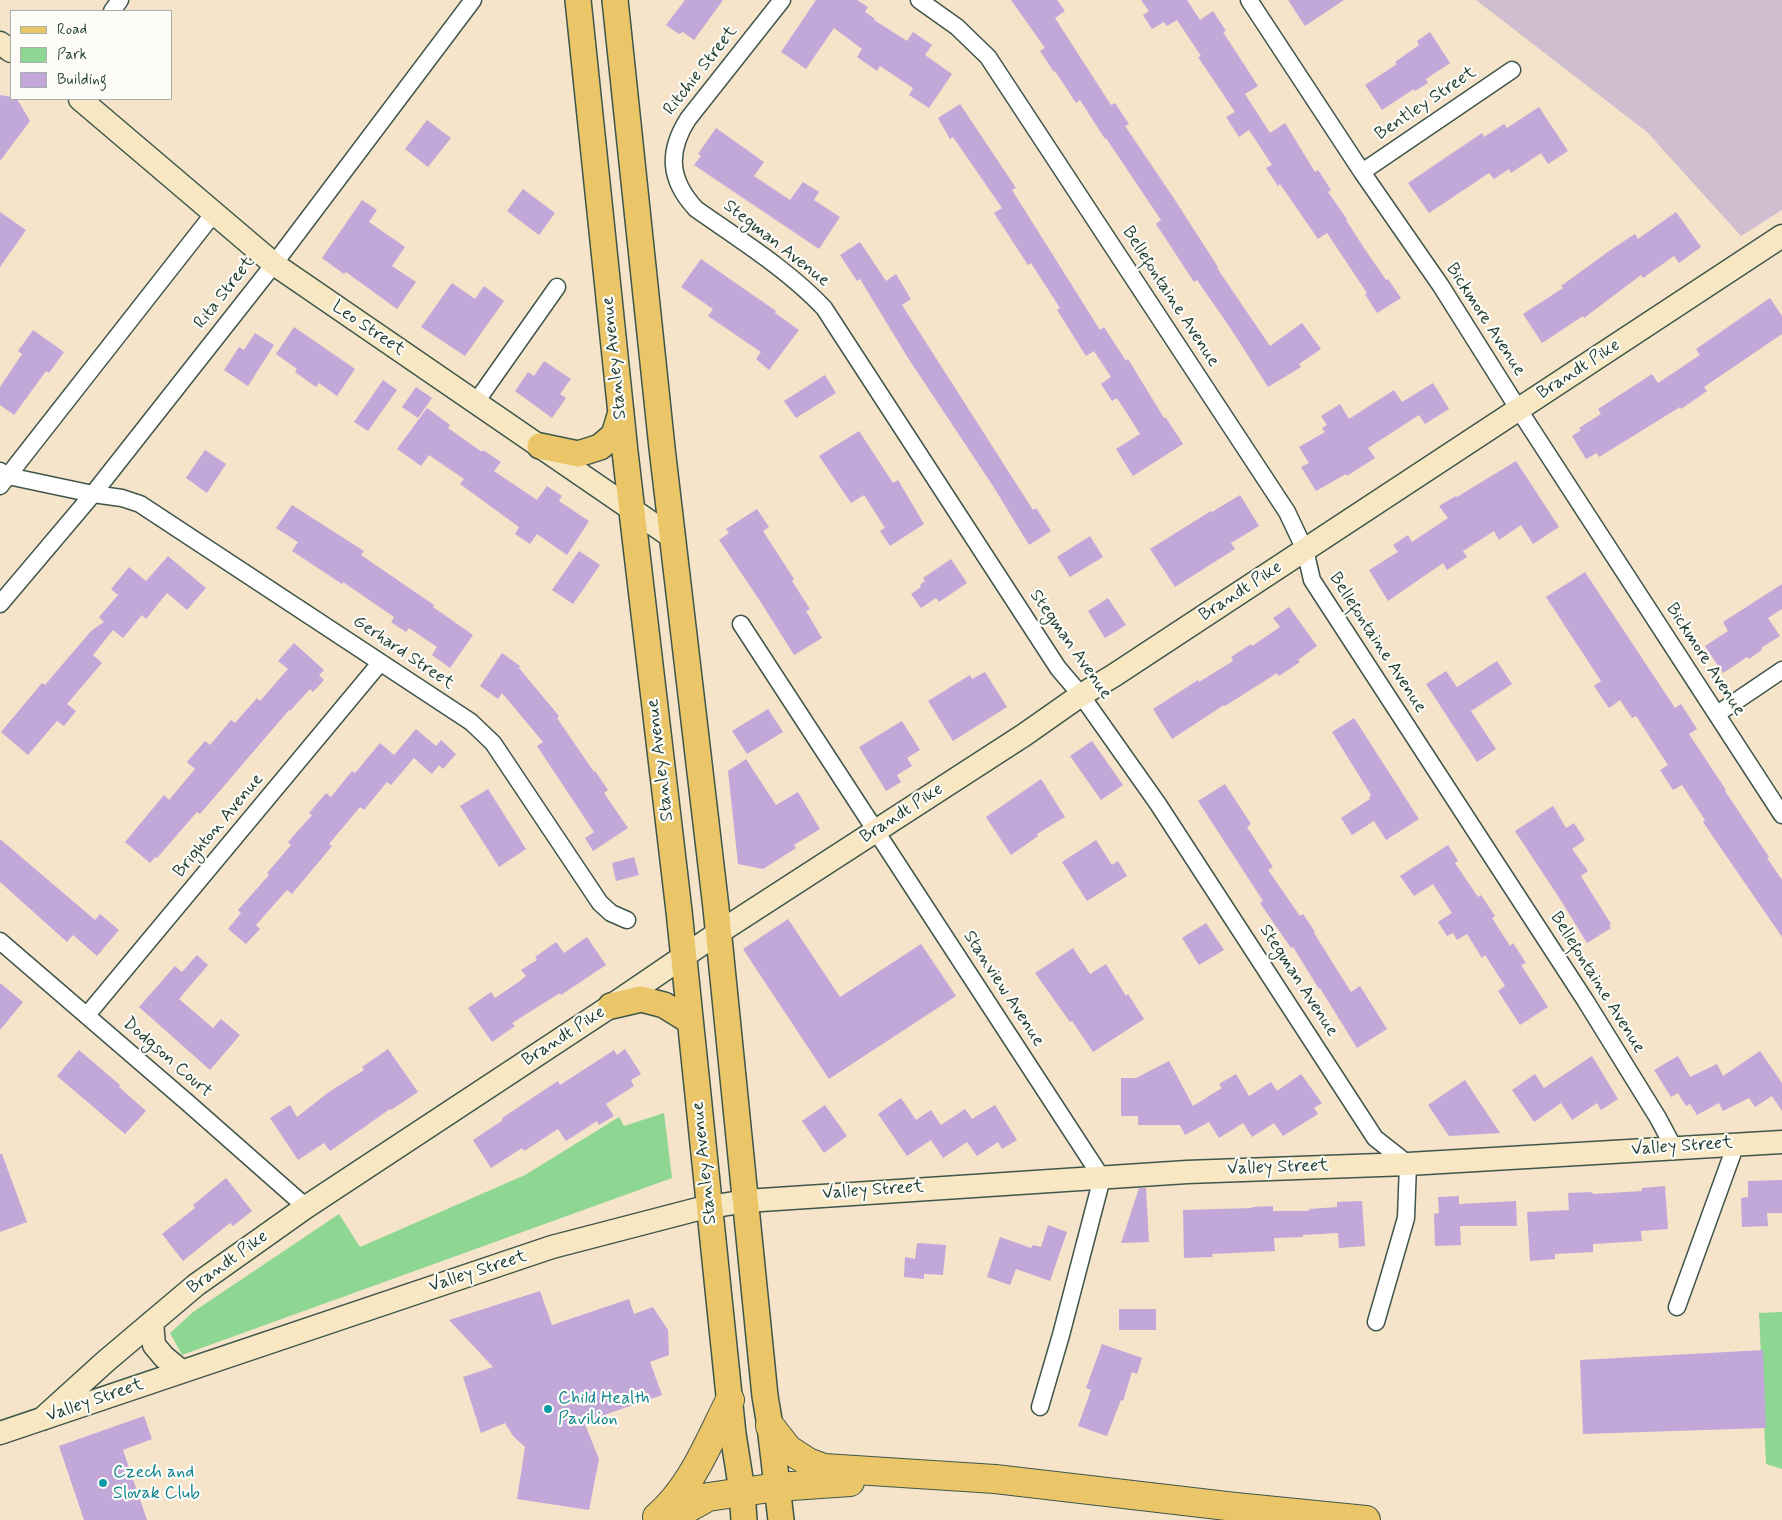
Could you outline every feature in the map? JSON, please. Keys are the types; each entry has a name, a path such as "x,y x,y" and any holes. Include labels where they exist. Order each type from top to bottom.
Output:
{"highway":[{"path":"653,1520 680,1492 696,1468 730,1400"},
{"path":"770,1426 788,1450 808,1462 824,1468 941,1475 1366,1520"},
{"path":"667,1520 708,1497 742,1491 941,1475"}],"main road":[{"name":"Stanley Avenue","path":"578,0 631,509 683,957 733,1434 742,1491 744,1520"},
{"name":"Stanley Avenue","path":"615,0 672,537 718,933 765,1396 781,1520"},
{"path":"540,446 578,454 600,447 614,435 621,412"},
{"path":"611,1006 641,999 664,1005 690,1021"}],"street":[{"name":"Rita Street","path":"0,604 93,494 274,264 474,0"},
{"name":"Ritchie Street","path":"675,176 673,158 675,142 679,132 782,0"},
{"name":"Bellefontaine Avenue","path":"919,0 970,38 988,57 1287,512 1306,550 1312,580 1585,1000 1658,1118 1674,1148"},
{"name":"Bickmore Avenue","path":"1249,0 1362,172 1441,286 1519,410 1782,815"},
{"name":"Bentley Street","path":"1362,172 1512,70"},
{"name":"Leo Street","path":"81,100 274,264 604,488 672,537"},
{"name":"Stegman Avenue","path":"675,176 685,197 696,208 806,288 824,308 1052,660 1080,695 1174,828 1375,1138 1408,1164"},
{"path":"3,478 214,213"},
{"name":"Brandt Pike","path":"42,1419 106,1361 196,1285 306,1208 718,933 1024,735 1080,695 1122,670 1306,550 1782,236"},
{"path":"476,402 557,287"},
{"name":"Gerhard Street","path":"3,478 122,498 140,504 225,558 471,722 493,744 600,903 611,913 626,920"},
{"name":"Stanview Avenue","path":"741,624 1102,1178"},
{"name":"Brighton Avenue","path":"87,1015 380,663"},
{"path":"1717,714 1782,670"},
{"name":"Dodgson Court","path":"0,940 306,1208"},
{"name":"Valley Street","path":"0,1433 552,1247 710,1207 746,1201 964,1185 1187,1172 1408,1164 1782,1142"},
{"path":"1677,1306 1736,1144"},
{"path":"1376,1322 1406,1218 1408,1164"},
{"path":"1040,1406 1061,1335 1102,1178"},
{"path":"152,1322 154,1345 164,1357 181,1371"}],"shaded area":[{"path":"1476,0 1782,0 1782,210 1741,236 1647,132"}],"green space":[{"path":"664,1113 672,1178 182,1355 170,1333 193,1312 339,1214 360,1247 525,1175 619,1117 624,1126"},
{"path":"1782,1312 1782,1469 1766,1464 1759,1313"}],"building":[{"path":"685,0 723,0 694,40 683,32 679,34 666,25"},
{"path":"816,0 857,0 868,7 865,12 874,20 907,41 913,32 932,45 925,55 952,74 929,108 909,95 913,88 880,66 877,71 857,57 862,49 834,28 806,69 781,52"},
{"path":"1011,0 1057,0 1065,11 1055,18 1111,105 1115,103 1129,124 1125,126 1270,346 1302,323 1321,349 1299,364 1301,367 1268,387 1231,329 1197,280 1194,282 1156,224 1161,220 1106,138 1080,100 1076,103 1040,51 1045,48"},
{"path":"1141,0 1187,0 1200,20 1213,11 1226,31 1223,32 1258,86 1245,94 1270,133 1285,123 1315,172 1318,170 1331,190 1328,192 1364,248 1401,298 1377,313 1365,294 1367,293 1327,233 1318,239 1280,184 1278,186 1266,168 1272,165 1249,130 1239,137 1226,117 1235,112 1198,57 1201,56 1177,20 1167,26 1164,22 1152,29 1143,15 1149,11"},
{"path":"1288,0 1344,0 1305,26"},
{"path":"1430,32 1450,63 1426,79 1428,83 1415,91 1414,89 1382,110 1365,85 1397,64 1395,62 1419,45 1417,41"},
{"path":"0,95 10,97 10,100 18,100 30,121 0,161"},
{"path":"960,104 1016,188 1012,190 1100,330 1104,327 1126,361 1128,359 1164,418 1166,418 1183,444 1133,476 1116,449 1140,434 1117,398 1112,401 1101,384 1111,377 1094,351 1086,356 1057,310 1060,308 1031,263 1028,265 994,213 1002,208 953,137 950,139 938,118"},
{"path":"1539,107 1568,151 1548,164 1541,153 1511,173 1509,169 1494,179 1489,173 1429,213 1408,183 1482,133 1484,137 1504,124 1507,128"},
{"path":"427,120 451,138 428,167 405,149"},
{"path":"716,128 764,162 754,176 790,200 803,182 819,192 814,200 840,217 819,249 694,165 701,156 698,154"},
{"path":"523,189 555,213 539,235 507,211"},
{"path":"362,200 377,210 369,222 405,247 392,266 416,282 397,309 346,272 344,274 322,258"},
{"path":"0,212 26,230 0,267"},
{"path":"1676,212 1701,247 1679,263 1674,256 1643,278 1641,275 1584,318 1583,316 1542,343 1523,314 1563,288 1561,286 1612,249 1635,234 1638,239"},
{"path":"860,242 886,281 896,274 911,299 902,305 1033,510 1036,508 1051,531 1029,545 993,486 908,358 860,279 857,281 840,255"},
{"path":"701,259 776,311 775,313 799,330 769,370 756,359 761,352 708,316 713,309 681,287"},
{"path":"452,283 475,299 484,286 504,301 465,356 421,327"},
{"path":"1770,298 1782,316 1782,334 1704,387 1707,391 1681,409 1680,407 1599,457 1597,453 1586,459 1572,436 1581,430 1579,428 1601,414 1598,409 1652,374 1658,383 1700,355 1696,349"},
{"path":"294,327 355,369 337,396 319,383 316,387 295,372 297,369 276,354"},
{"path":"33,330 64,352 49,373 46,371 14,415 0,405 0,387 22,354 18,351"},
{"path":"255,333 274,345 248,386 224,370 239,347 244,350"},
{"path":"544,361 571,379 560,394 566,398 552,418 515,391 528,372 534,376"},
{"path":"825,375 836,393 796,418 784,401"},
{"path":"383,380 397,390 368,431 354,422"},
{"path":"1433,383 1449,409 1425,424 1419,415 1368,448 1375,458 1347,476 1346,474 1316,491 1301,467 1309,463 1299,447 1325,432 1322,428 1327,425 1321,416 1340,404 1349,419 1394,390 1402,402"},
{"path":"416,387 432,398 418,418 402,407"},
{"path":"427,408 450,425 448,428 482,452 483,450 501,462 494,471 537,500 547,486 562,496 559,501 589,521 567,555 537,534 530,544 515,534 519,527 460,484 464,479 429,455 421,466 397,449"},
{"path":"859,431 893,483 898,480 924,524 890,546 880,531 885,528 864,495 851,503 819,456"},
{"path":"205,450 226,464 207,493 186,478"},
{"path":"1516,461 1559,527 1533,544 1521,525 1499,540 1494,531 1463,551 1467,557 1447,570 1443,563 1388,601 1369,570 1398,552 1393,545 1408,535 1412,542 1448,518 1439,506"},
{"path":"1240,495 1259,526 1231,543 1235,549 1175,587 1150,549"},
{"path":"292,505 364,551 361,555 434,605 433,607 473,635 450,668 432,655 437,647 409,628 406,632 391,622 394,617 343,582 342,584 292,551 298,542 276,528"},
{"path":"757,509 769,527 763,531 794,579 792,581 810,609 806,611 822,638 794,655 719,540 729,533 726,529"},
{"path":"1090,536 1103,557 1070,577 1057,557"},
{"path":"579,551 600,565 573,604 552,590"},
{"path":"168,556 206,588 187,610 167,593 146,619 142,615 123,638 113,630 93,655 102,663 67,704 76,711 64,726 57,721 28,755 1,732 42,683 45,685 91,631 104,622 99,617 118,595 111,589 129,567 146,581"},
{"path":"951,559 967,583 939,602 936,598 921,608 911,594 921,587 920,585 925,581 923,578"},
{"path":"1585,572 1675,708 1681,704 1697,729 1689,734 1782,880 1782,937 1703,822 1705,820 1682,785 1673,790 1660,770 1668,765 1636,716 1632,718 1620,700 1609,708 1594,686 1601,681 1546,597"},
{"path":"1782,584 1782,609 1768,618 1780,636 1761,648 1762,650 1749,659 1747,657 1723,673 1705,646 1728,631 1723,622"},
{"path":"1108,598 1126,625 1105,638 1088,611"},
{"path":"1289,607 1317,646 1298,660 1300,662 1279,676 1277,673 1172,739 1153,709 1198,680 1199,682 1233,661 1231,657 1251,644 1252,646 1280,627 1273,618"},
{"path":"294,643 324,670 319,675 324,680 313,692 310,689 289,710 200,814 197,812 157,858 155,857 150,863 125,842 164,795 169,800 195,769 187,762 205,741 210,745 231,720 235,723 257,698 260,701 288,669 278,661"},
{"path":"502,653 520,666 519,668 559,716 557,718 608,790 604,793 628,828 593,851 585,838 594,832 537,746 543,742 502,693 498,699 480,686"},
{"path":"1497,661 1512,684 1471,711 1496,749 1477,762 1426,684 1446,671 1457,687"},
{"path":"985,672 1007,707 953,741 928,701 970,675 972,679"},
{"path":"768,709 783,732 747,754 732,731"},
{"path":"1354,718 1419,819 1386,840 1374,821 1352,835 1341,818 1370,799 1371,795 1332,732"},
{"path":"902,721 920,750 907,758 912,766 897,775 901,782 886,791 859,747"},
{"path":"416,729 436,746 441,740 456,754 443,769 439,765 432,774 414,758 391,785 387,782 364,810 360,807 329,844 332,846 292,894 287,890 256,925 260,929 246,944 228,929 241,913 238,910 269,875 267,873 291,845 288,842 312,815 309,813 326,793 331,797 352,771 355,773 380,743 394,755"},
{"path":"1092,741 1123,785 1101,800 1070,756"},
{"path":"746,759 776,805 798,792 820,829 794,845 796,848 763,869 738,864 728,771"},
{"path":"1041,779 1065,817 1037,834 1038,836 1011,855 986,817"},
{"path":"1225,784 1251,824 1247,827 1273,867 1268,870 1300,916 1303,914 1351,992 1360,986 1387,1029 1357,1048 1293,947 1291,948 1260,903 1263,901 1198,801"},
{"path":"488,789 526,849 499,867 460,806"},
{"path":"1553,806 1566,828 1574,823 1585,840 1572,849 1588,871 1581,876 1611,924 1609,925 1611,928 1587,943 1515,831"},
{"path":"0,839 95,920 100,914 119,930 97,956 73,935 67,942 0,882"},
{"path":"1096,840 1112,865 1118,861 1127,876 1087,901 1062,862"},
{"path":"1448,845 1458,861 1455,863 1478,897 1481,895 1495,916 1492,918 1510,946 1513,943 1526,963 1521,965 1548,1007 1520,1025 1498,991 1505,986 1485,955 1482,958 1467,934 1457,940 1453,933 1447,936 1438,922 1452,913 1433,884 1414,896 1400,876"},
{"path":"634,857 639,875 616,881 612,863"},
{"path":"788,919 840,997 921,944 956,996 829,1079 743,949"},
{"path":"1206,923 1224,950 1199,965 1182,938"},
{"path":"587,937 606,965 561,995 560,993 512,1023 515,1026 492,1042 468,1008 491,992 495,998 520,981 526,976 521,970 537,960 535,957 556,942 564,953"},
{"path":"1073,948 1090,974 1106,964 1126,996 1128,994 1144,1019 1093,1052 1035,973"},
{"path":"197,955 208,965 179,999 213,1028 221,1019 240,1035 210,1070 139,1007 175,966 182,972"},
{"path":"0,983 23,1002 0,1030"},
{"path":"388,1049 418,1092 330,1151 324,1143 298,1160 270,1118 290,1105 297,1117 329,1092 364,1070 362,1067"},
{"path":"625,1049 641,1074 631,1080 634,1086 606,1104 614,1116 599,1125 597,1121 566,1141 558,1129 524,1151 522,1148 491,1168 473,1140 503,1120 502,1118 558,1081 560,1085 614,1050 617,1055"},
{"path":"79,1050 120,1085 119,1087 146,1111 125,1134 57,1076"},
{"path":"1760,1051 1782,1083 1782,1111 1772,1096 1755,1107 1749,1098 1723,1111 1719,1103 1697,1115 1690,1104 1686,1106 1678,1093 1671,1097 1654,1070 1678,1056 1690,1077 1717,1064 1723,1076"},
{"path":"1592,1056 1618,1099 1601,1110 1597,1103 1572,1120 1561,1103 1534,1122 1512,1090 1535,1074 1544,1088"},
{"path":"1169,1061 1193,1106 1222,1088 1219,1084 1236,1074 1249,1096 1271,1082 1277,1091 1301,1074 1322,1103 1314,1108 1318,1114 1283,1136 1274,1123 1252,1137 1243,1123 1219,1138 1209,1122 1185,1135 1180,1125 1138,1125 1138,1116 1121,1116 1121,1078 1136,1078"},
{"path":"1465,1080 1500,1133 1449,1136 1428,1105"},
{"path":"901,1098 916,1120 931,1110 941,1125 965,1109 972,1119 995,1105 1017,1140 1002,1149 998,1142 977,1156 967,1142 943,1158 931,1140 907,1156 878,1114"},
{"path":"825,1105 847,1136 824,1153 802,1121"},
{"path":"0,1154 2,1154 27,1222 0,1232"},
{"path":"226,1178 252,1211 233,1226 230,1223 183,1261 162,1234 195,1208 193,1205"},
{"path":"1782,1180 1782,1213 1767,1213 1768,1226 1742,1227 1741,1198 1748,1197 1748,1181"},
{"path":"1665,1186 1668,1229 1641,1231 1642,1241 1593,1244 1593,1252 1555,1254 1555,1259 1530,1261 1527,1212 1569,1210 1568,1193 1592,1192 1593,1194 1642,1191 1642,1188"},
{"path":"1139,1188 1146,1188 1149,1242 1121,1243"},
{"path":"1459,1196 1459,1204 1516,1201 1517,1226 1460,1226 1461,1245 1435,1246 1434,1214 1439,1213 1438,1197"},
{"path":"1362,1201 1365,1246 1339,1248 1338,1233 1303,1235 1303,1237 1274,1238 1275,1251 1212,1254 1213,1257 1184,1258 1183,1210 1273,1206 1273,1211 1309,1211 1309,1209 1337,1207 1337,1202"},
{"path":"1048,1225 1067,1232 1050,1281 1016,1269 1010,1285 987,1277 1000,1237 1031,1248 1033,1245 1041,1247"},
{"path":"917,1243 946,1245 943,1275 924,1274 924,1279 904,1277 905,1257 915,1259"},
{"name":"Child Health Pavilion","path":"540,1291 552,1325 629,1299 634,1314 653,1307 668,1330 669,1355 650,1362 662,1395 584,1422 599,1459 589,1510 517,1499 525,1447 513,1436 505,1423 481,1433 463,1377 493,1367 449,1320"},
{"path":"1119,1309 1156,1309 1156,1330 1119,1330"},
{"path":"1102,1344 1142,1358 1137,1374 1132,1372 1123,1401 1121,1400 1107,1436 1078,1426 1091,1390 1086,1388"},
{"path":"1763,1350 1766,1428 1583,1434 1580,1360"},
{"name":"Czech and Slovak Club","path":"144,1416 152,1439 123,1450 147,1520 84,1520 59,1446"}],"place":[{"name":"Child Health Pavilion","path":"548,1409"},
{"name":"Czech and Slovak Club","path":"103,1483"}]}
